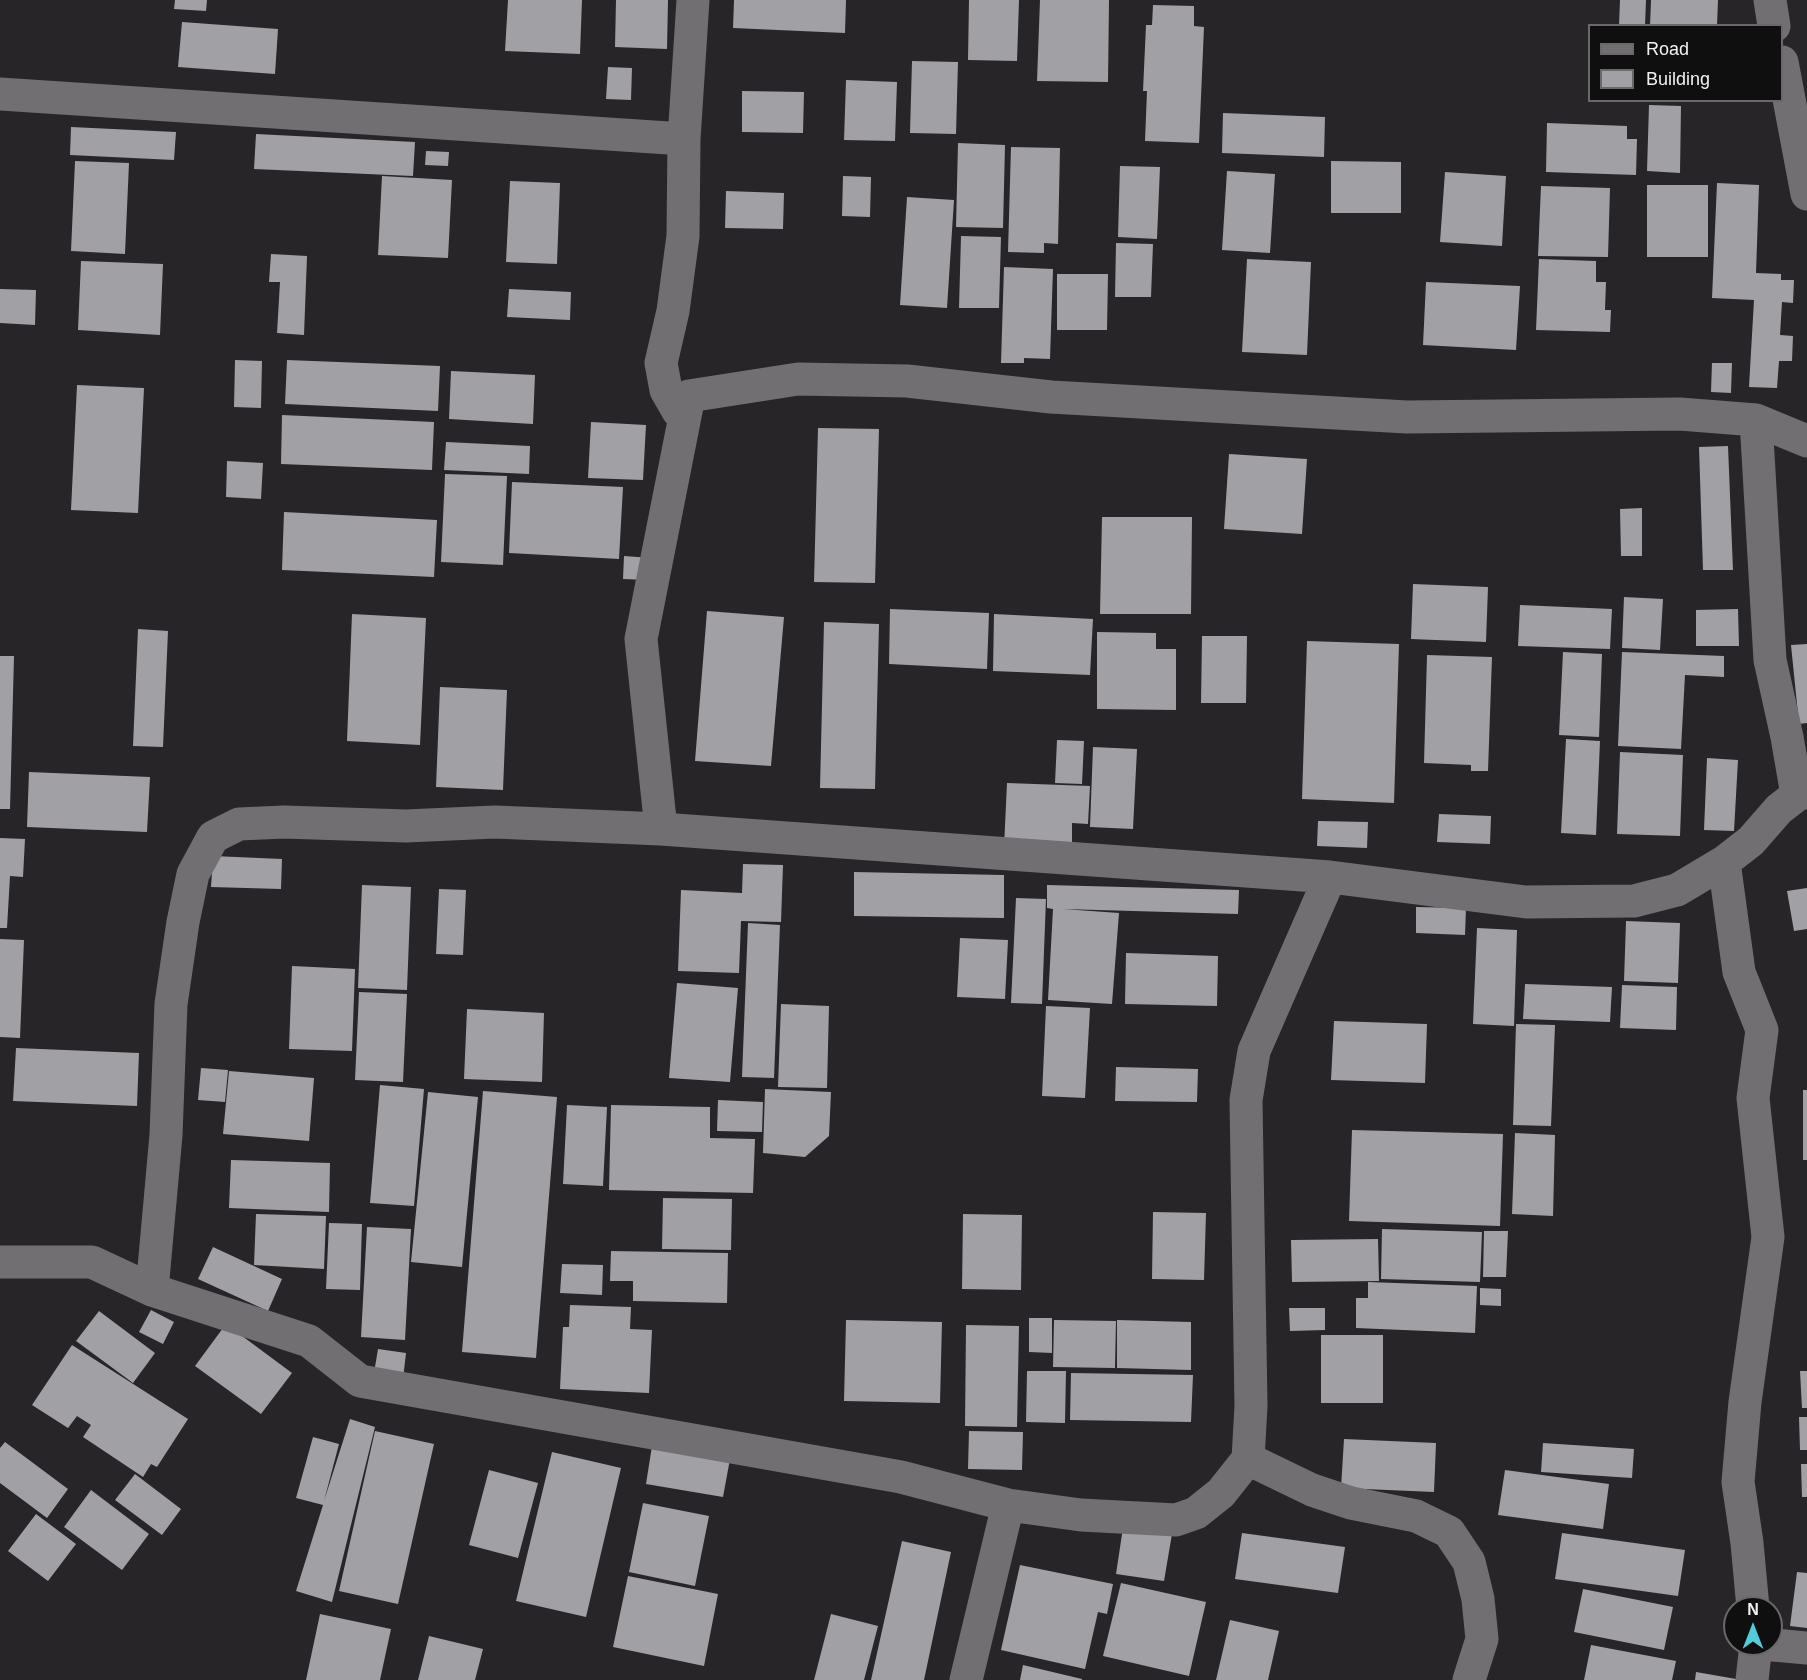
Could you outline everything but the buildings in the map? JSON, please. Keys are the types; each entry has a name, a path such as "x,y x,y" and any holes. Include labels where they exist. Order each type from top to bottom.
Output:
{"street":[{"path":"693,0 684,139 683,236 673,311 661,363 666,390 678,411 689,396 798,379 907,381 1051,397 1407,417 1680,414 1756,420 1807,441"},
{"path":"1770,0 1774,24"},
{"path":"1783,67 1807,194"},
{"path":"0,94 684,139"},
{"path":"661,829 641,639 689,396"},
{"path":"152,1290 166,1135 171,1004 183,922 193,874 213,837 240,824 284,822 406,826 495,822 661,829 1330,877 1526,902 1634,901 1677,890 1724,862 1751,841 1779,809 1802,794 1770,660 1756,420"},
{"path":"1724,862 1739,972 1762,1030 1752,1098 1768,1237 1745,1402 1738,1482 1752,1596"},
{"path":"0,1262 92,1262 152,1290 309,1341 360,1381 901,1477 1008,1505 1081,1515 1176,1520 1196,1513 1221,1493 1248,1459 1251,1394 1246,1100 1254,1051 1330,877"},
{"path":"1248,1459 1312,1490 1351,1503 1416,1516 1449,1532 1469,1562 1478,1599 1482,1639 1469,1680"},
{"path":"966,1680 1008,1505"},
{"path":"1783,1646 1807,1648"},
{"path":"1752,1680 1755,1656"}]}
